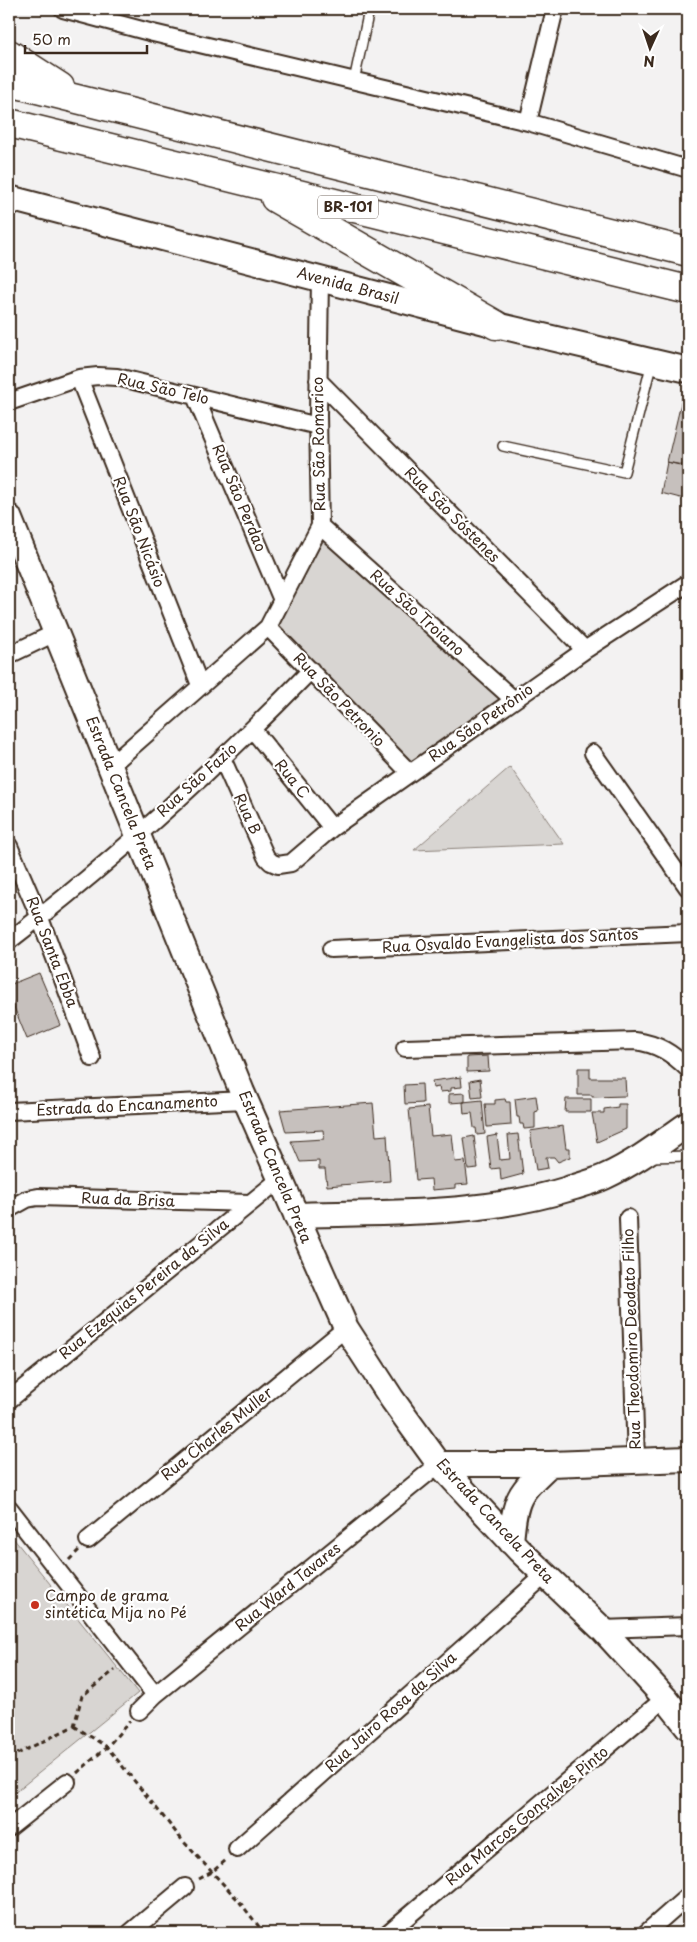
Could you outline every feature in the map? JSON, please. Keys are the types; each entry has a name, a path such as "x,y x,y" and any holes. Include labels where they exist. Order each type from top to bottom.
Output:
{"highway":[{"path":"9,54 78,98"},
{"name":"BR-101","path":"9,82 688,252"},
{"name":"BR-101","path":"9,122 688,290"},
{"path":"248,182 496,325"}],"street":[{"path":"62,9 153,33 528,122 688,169"},
{"path":"528,122 555,9"},
{"name":"Avenida Brasil","path":"9,198 496,325 688,370"},
{"name":"Rua São Romarico","path":"110,766 268,626 320,526 318,380 320,278"},
{"name":"Rua São Telo","path":"9,402 79,378 98,376 117,378 318,426"},
{"name":"Rua São Nicásio","path":"79,378 200,685"},
{"name":"Rua São Sóstenes","path":"318,380 585,650"},
{"name":"Rua São Perdao","path":"195,396 282,600"},
{"name":"Estrada Cancela Preta","path":"9,517 16,553 56,633 245,1100 346,1328 392,1399 439,1464 511,1542 602,1629 665,1698 688,1727"},
{"name":"Rua São Troiano","path":"320,526 514,700"},
{"name":"Rua São Petrônio","path":"278,866 291,863 332,828 585,650 688,583"},
{"name":"Rua São Petronio","path":"268,626 410,773"},
{"path":"9,654 56,633"},
{"name":"Rua São Fazio","path":"9,942 138,834 253,730 311,670"},
{"name":"Rua C","path":"253,730 332,828"},
{"path":"593,753 688,888"},
{"name":"Rua B","path":"222,758 266,857 278,866"},
{"name":"Rua Santa Ebba","path":"9,846 40,918 92,1058"},
{"name":"Rua Osvaldo Evangelista dos Santos","path":"331,949 688,933"},
{"path":"405,1048 635,1041 647,1042 672,1053 688,1069"},
{"name":"Estrada do Encanamento","path":"9,1111 245,1100"},
{"path":"296,1215 458,1210 548,1195 603,1178 643,1157 688,1124"},
{"name":"Rua Ezequias Pereira da Silva","path":"9,1400 280,1179"},
{"name":"Rua da Brisa","path":"9,1209 27,1199 38,1197 250,1203"},
{"name":"Rua Theodomiro Deodato Filho","path":"628,1218 636,1460"},
{"name":"Rua Charles Muller","path":"88,1540 346,1328"},
{"path":"439,1464 550,1464 688,1459"},
{"name":"Rua Ward Tavares","path":"139,1712 155,1695 439,1464"},
{"path":"511,1542 514,1511 519,1499 526,1487 550,1464"},
{"path":"9,1508 155,1695"},
{"name":"Rua Jairo Rosa da Silva","path":"237,1849 545,1575"},
{"path":"602,1629 688,1626"},
{"name":"Rua Marcos Gonçalves Pinto","path":"388,1933 665,1698"},
{"path":"9,1828 68,1782"},
{"path":"130,1933 185,1887"},
{"path":"646,1933 688,1896"}],"lane":[{"path":"354,81 369,10"},
{"path":"503,446 624,472 652,362"},
{"path":"643,1157 688,1156"}],"path":[{"path":"9,1758 74,1726 82,1696 117,1669"},
{"path":"68,1782 107,1747 139,1712"},
{"path":"74,1726 107,1747 183,1841 238,1900 264,1933"},
{"path":"185,1887 212,1872 237,1849"}],"shaded area":[{"path":"325,537 501,700 413,768 276,629"},
{"path":"510,767 564,844 414,850"},
{"path":"9,1533 138,1693 13,1794 9,1788"}],"building":[{"path":"686,382 688,382 688,466 667,462"},
{"path":"667,462 688,467 688,500 661,493"},
{"path":"39,973 61,1025 27,1039 9,995 9,985"},
{"path":"488,1056 489,1071 467,1072 467,1057"},
{"path":"578,1068 590,1068 590,1078 625,1078 626,1096 592,1097 592,1095 578,1095"},
{"path":"461,1077 462,1087 440,1092 439,1087 433,1088 432,1081"},
{"path":"480,1079 482,1097 472,1098 470,1081"},
{"path":"422,1084 423,1103 405,1104 404,1085"},
{"path":"465,1093 465,1102 449,1103 449,1094"},
{"path":"536,1096 538,1111 535,1112 535,1128 524,1129 523,1124 520,1124 519,1117 517,1117 515,1099"},
{"path":"505,1099 506,1102 510,1102 511,1125 487,1127 485,1104 495,1104 495,1100"},
{"path":"566,1099 591,1099 591,1112 565,1112"},
{"path":"482,1100 485,1134 477,1135 472,1113 464,1114 463,1102"},
{"path":"373,1103 376,1136 387,1135 390,1181 327,1186 325,1169 319,1169 319,1161 300,1162 291,1141 324,1139 323,1130 286,1132 280,1110"},
{"path":"618,1104 626,1104 626,1129 597,1142 592,1113 604,1113 604,1109 618,1107"},
{"path":"428,1107 431,1136 452,1134 455,1162 465,1161 468,1184 455,1185 455,1188 432,1190 431,1179 416,1180 409,1109"},
{"path":"563,1126 566,1148 570,1148 570,1157 558,1162 554,1157 546,1157 548,1168 536,1170 530,1131"},
{"path":"518,1134 523,1174 501,1180 500,1168 491,1169 487,1137 497,1135 500,1160 510,1159 508,1135"},
{"path":"474,1136 478,1168 468,1169 464,1138"}],"place":[{"name":"Campo de grama sintética Mija no Pé","path":"35,1605"}]}
